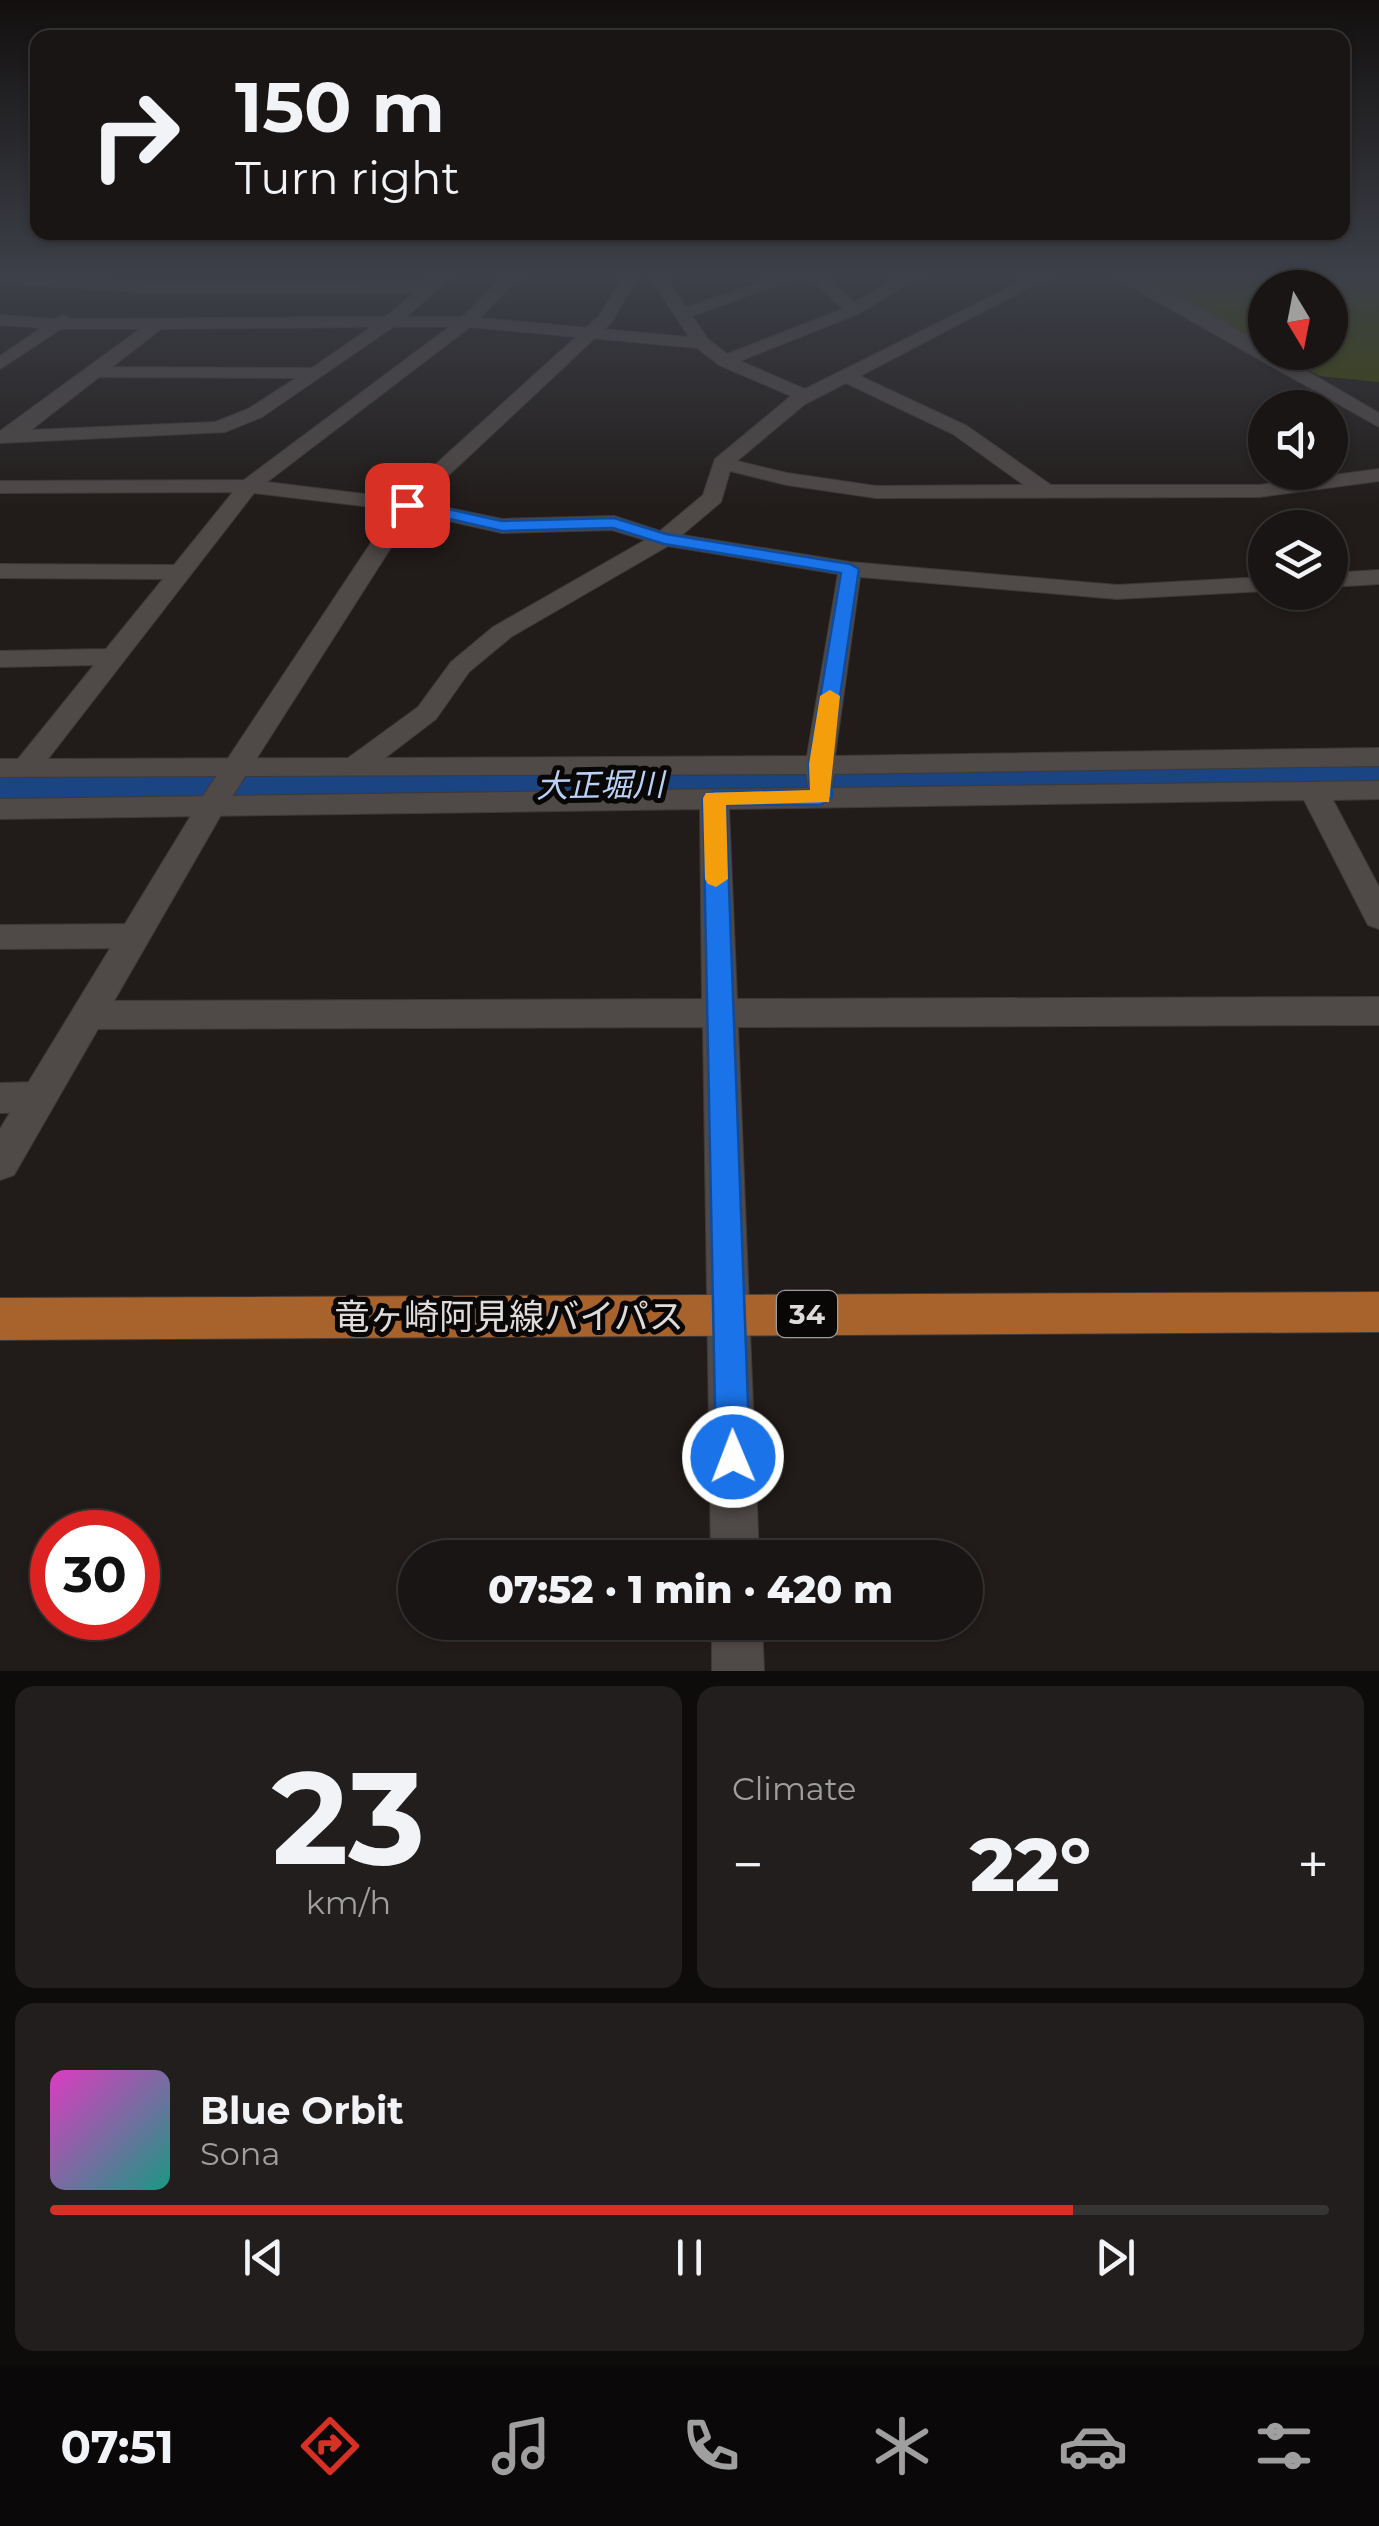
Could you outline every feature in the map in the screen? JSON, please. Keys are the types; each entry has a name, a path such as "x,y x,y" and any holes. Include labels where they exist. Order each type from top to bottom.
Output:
{"main road":[{"name":"竜ヶ崎阿見線バイパス","path":"0,1319 1379,1312"}],"street":[{"path":"6,436 118,354"},
{"path":"6,436 218,428 255,413 343,354"},
{"path":"13,768 112,658 249,486 424,354"},
{"path":"0,1163 211,806 407,505 569,354"},
{"path":"716,354 806,396"},
{"path":"725,361 743,354"},
{"path":"356,765 427,713 460,667 502,632 664,539 713,498 722,463 806,396 884,354"},
{"path":"1264,354 1379,421"},
{"path":"94,372 316,372"},
{"path":"843,374 960,430 1050,494"},
{"path":"722,463 787,479 876,492 1259,491 1379,475"},
{"path":"0,487 249,486 407,505 502,526 614,523 664,539 850,569 1117,592 1248,585"},
{"path":"820,780 850,569"},
{"path":"0,572 180,572"},
{"path":"1348,579 1379,577"},
{"path":"0,659 112,658"},
{"path":"0,809 714,798 820,780 1379,757"},
{"path":"13,768 302,769 356,765 820,780 1379,790"},
{"path":"286,804 302,769"},
{"path":"1314,791 1379,917"},
{"path":"714,798 735,1540"},
{"path":"0,937 134,936"},
{"path":"88,1016 1379,1011"},
{"path":"0,1098 39,1097"},
{"path":"737,1640 738,1671"}],"green space":[{"path":"1348,354 1379,354 1379,382 1320,376 1309,370 1348,370"}],"waterway":[{"name":"大正堀川","path":"0,793 1379,775"}],"slow traffic":[{"path":"716,879 714,798 821,797 820,764 830,696"}],"route":[{"path":"407,505 502,526 614,523 664,539 850,569 820,764 821,797 714,798 733,1457"}]}
